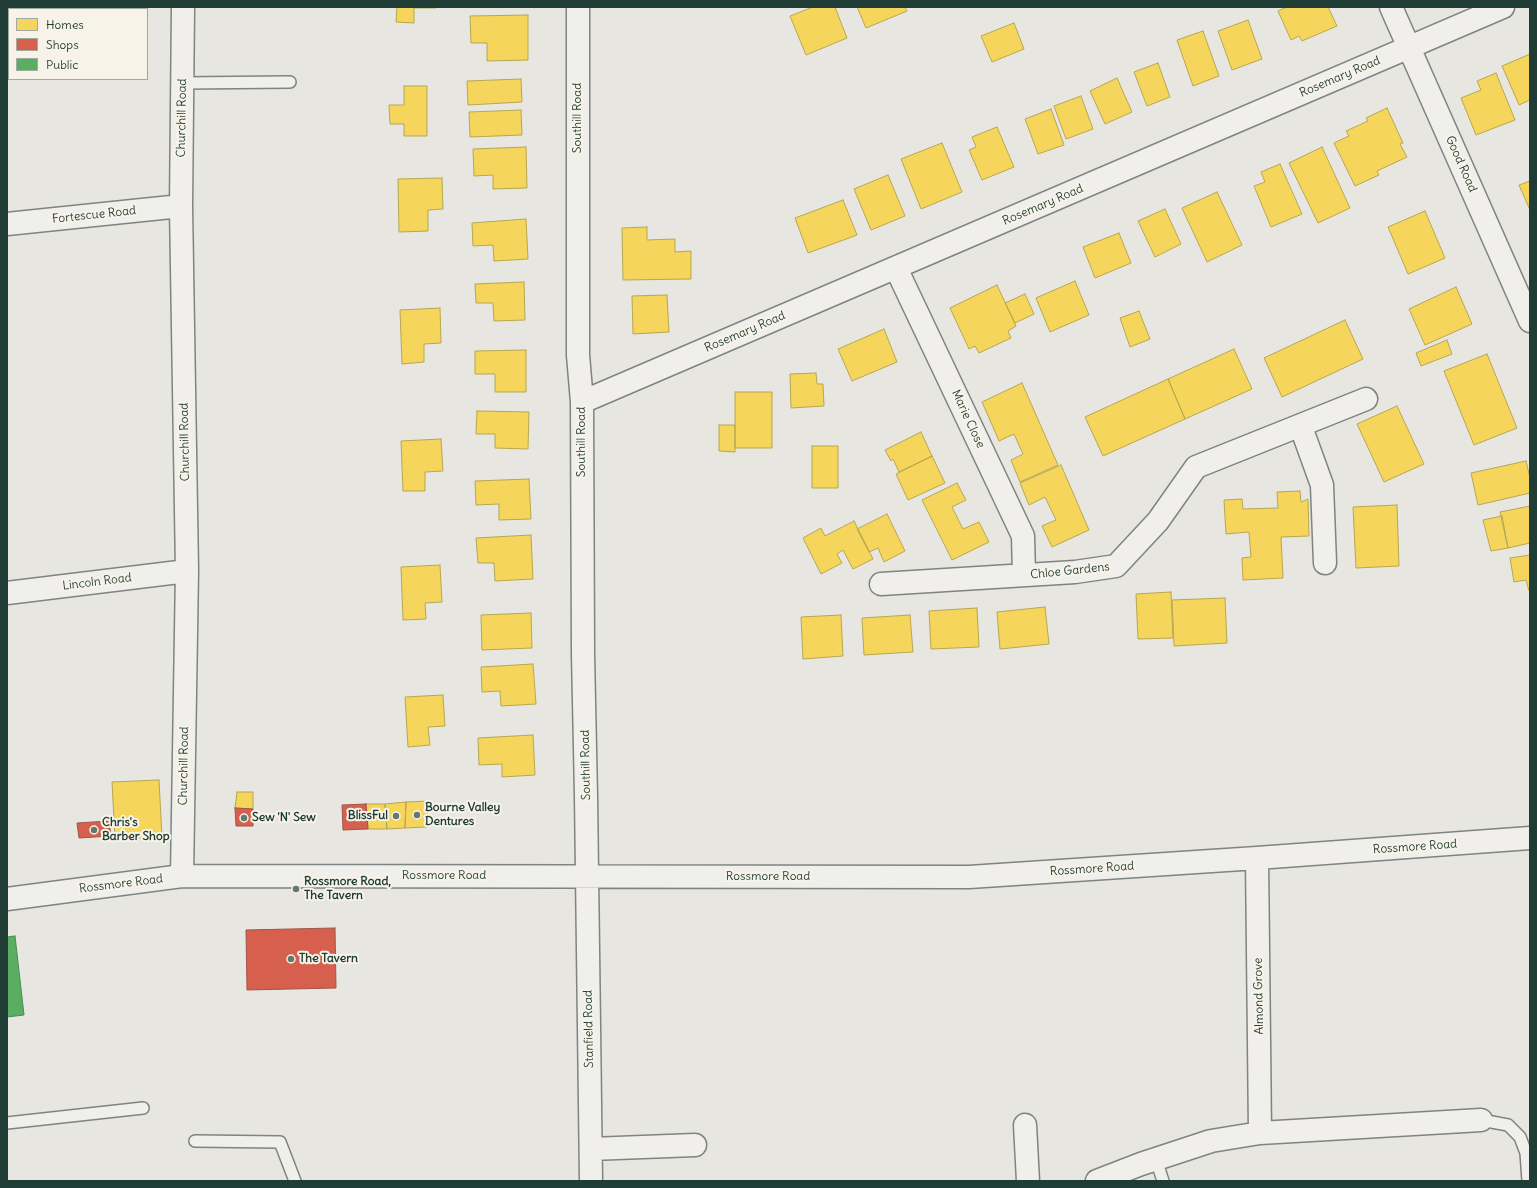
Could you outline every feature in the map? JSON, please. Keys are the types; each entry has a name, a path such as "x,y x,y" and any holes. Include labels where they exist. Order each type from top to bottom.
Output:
{"street":[{"name":"Churchill Road","path":"182,876 187,571 181,206 183,7"},
{"name":"Southill Road","path":"578,7 578,355 582,402 583,654 587,876"},
{"name":"Good Road","path":"1391,7 1530,321"},
{"name":"Rosemary Road","path":"582,402 1504,7"},
{"name":"Fortescue Road","path":"7,224 181,206"},
{"name":"Marie Close","path":"896,268 1023,536 1024,575"},
{"name":"Chloe Gardens","path":"881,584 1075,572 1116,566 1158,521 1196,467 1366,400"},
{"path":"1301,426 1322,485 1325,563"},
{"name":"Lincoln Road","path":"7,593 187,571"},
{"name":"Rossmore Road","path":"7,899 182,876 969,877 1530,838"},
{"name":"Almond Grove","path":"1257,858 1260,1133"},
{"name":"Stanfield Road","path":"587,876 591,1181"},
{"path":"1097,1181 1156,1159 1212,1141 1260,1133 1481,1120"},
{"path":"1025,1125 1028,1181"},
{"path":"591,1149 695,1145"}],"lane":[{"path":"182,83 290,82"},
{"path":"7,1123 142,1108"},
{"path":"1481,1120 1508,1125 1520,1137 1526,1153 1528,1181"},
{"path":"195,1141 280,1142 295,1181"},
{"path":"1156,1159 1163,1181"}],"building: Homes":[{"path":"397,7 436,8 414,8 414,23 396,22"},
{"path":"813,7 835,7 847,38 806,55 790,16"},
{"path":"857,7 905,7 907,11 866,28"},
{"path":"1287,7 1328,7 1337,26 1302,41 1299,36 1291,40 1278,11"},
{"path":"528,15 528,60 487,61 487,43 471,43 470,16"},
{"path":"1248,20 1262,59 1232,70 1218,31"},
{"path":"1014,23 1024,49 992,62 981,36"},
{"path":"1203,31 1219,76 1193,86 1177,40"},
{"path":"1530,54 1530,100 1519,105 1502,66"},
{"path":"1158,63 1170,97 1147,106 1134,72"},
{"path":"1496,73 1515,120 1476,135 1461,98 1481,90 1477,81"},
{"path":"1117,78 1132,112 1105,124 1090,91"},
{"path":"521,79 522,102 468,105 467,81"},
{"path":"404,86 427,86 427,136 404,136 404,124 390,124 389,105 404,105"},
{"path":"1081,96 1093,129 1066,139 1054,106"},
{"path":"1387,108 1403,143 1400,144 1407,157 1377,171 1379,175 1355,186 1334,143 1349,136 1346,131 1368,121 1366,118"},
{"path":"1051,109 1064,145 1038,154 1025,119"},
{"path":"521,110 522,135 470,137 469,112"},
{"path":"997,127 1014,167 982,180 969,150 976,147 972,137"},
{"path":"942,143 962,192 921,209 901,159"},
{"path":"526,147 527,188 493,189 493,175 474,176 473,149"},
{"path":"1322,147 1350,208 1318,223 1289,163"},
{"path":"1280,164 1302,214 1271,227 1254,186 1265,182 1261,172"},
{"path":"888,175 905,216 871,230 854,189"},
{"path":"442,178 443,209 428,210 428,231 399,232 398,179"},
{"path":"1530,181 1530,210 1519,185"},
{"path":"1217,192 1242,245 1207,262 1182,208"},
{"path":"843,200 857,235 808,253 795,218"},
{"path":"1165,209 1181,244 1155,257 1138,221"},
{"path":"1425,211 1445,258 1408,274 1388,227"},
{"path":"526,219 528,259 494,261 493,245 473,246 472,223"},
{"path":"647,227 647,240 675,239 675,252 691,251 691,279 623,280 622,228"},
{"path":"1119,233 1131,263 1095,278 1083,247"},
{"path":"1075,281 1089,315 1050,332 1036,298"},
{"path":"524,282 525,320 494,321 493,303 476,303 475,284"},
{"path":"997,285 1016,326 1008,331 1011,338 979,353 975,346 969,349 950,308"},
{"path":"1456,287 1472,324 1425,345 1409,309"},
{"path":"1025,294 1034,314 1015,323 1005,303"},
{"path":"667,295 669,332 633,334 632,296"},
{"path":"440,308 441,343 424,344 424,362 402,364 400,310"},
{"path":"1139,311 1150,339 1130,347 1120,318"},
{"path":"1345,320 1363,359 1282,397 1264,358"},
{"path":"884,329 897,362 852,381 838,349"},
{"path":"1447,340 1452,354 1421,366 1416,353"},
{"path":"1234,349 1252,389 1185,419 1168,379"},
{"path":"526,350 526,392 495,392 495,374 475,374 475,351"},
{"path":"1487,354 1517,428 1474,445 1444,371"},
{"path":"816,373 817,384 823,384 824,406 791,408 790,374"},
{"path":"1168,379 1185,419 1103,456 1085,417"},
{"path":"1022,383 1058,465 1020,482 1011,460 1023,454 1014,434 999,441 982,402"},
{"path":"735,392 772,392 772,448 735,448"},
{"path":"1397,406 1424,464 1384,482 1357,424"},
{"path":"477,411 529,412 528,449 495,448 495,434 476,434"},
{"path":"719,425 735,425 735,452 719,451"},
{"path":"921,432 932,456 899,472 893,459 891,461 885,450"},
{"path":"441,439 443,471 425,472 425,491 403,491 401,441"},
{"path":"812,446 838,446 838,488 812,488"},
{"path":"932,456 945,483 908,500 896,474"},
{"path":"1526,461 1530,478 1530,493 1478,505 1471,473"},
{"path":"1061,465 1089,530 1052,547 1042,526 1056,520 1045,497 1029,505 1020,483"},
{"path":"529,479 531,519 499,520 499,504 476,505 475,481"},
{"path":"957,483 966,500 952,507 963,529 979,522 989,542 952,560 922,500"},
{"path":"1300,491 1301,502 1308,499 1309,536 1281,537 1283,578 1243,580 1242,558 1251,557 1249,532 1226,534 1224,500 1242,499 1243,509 1278,508 1277,492"},
{"path":"1397,505 1399,566 1356,568 1353,507"},
{"path":"1530,506 1530,543 1508,548 1500,512"},
{"path":"887,514 905,551 884,562 878,548 869,552 857,529"},
{"path":"1502,516 1508,548 1491,551 1483,520"},
{"path":"854,521 873,559 853,569 843,550 837,554 842,563 821,574 803,538 821,528 825,536"},
{"path":"531,535 533,579 495,581 494,563 478,563 476,538"},
{"path":"1530,555 1529,591 1526,580 1514,582 1510,558"},
{"path":"440,565 442,602 425,603 426,619 403,620 401,567"},
{"path":"1171,592 1173,638 1138,639 1136,594"},
{"path":"1225,598 1227,643 1174,646 1172,600"},
{"path":"1045,607 1049,644 1000,649 997,612"},
{"path":"977,608 979,647 931,649 929,611"},
{"path":"531,613 532,648 482,650 481,615"},
{"path":"841,615 843,656 803,659 801,617"},
{"path":"910,615 913,652 864,655 862,618"},
{"path":"533,664 536,704 501,706 500,691 482,692 481,667"},
{"path":"443,695 445,726 428,727 430,745 408,747 405,697"},
{"path":"533,735 535,775 502,777 502,764 479,765 478,738"},
{"path":"159,780 162,837 115,839 112,782"},
{"path":"237,792 253,792 253,809 235,808"},
{"name":"Bourne Valley Dentures","path":"428,801 427,827 405,828 406,802"},
{"name":"BlissFul","path":"406,802 405,828 387,829 385,804"},
{"path":"366,804 385,804 387,829 368,829"}],"building: Shops":[{"path":"366,804 368,829 343,830 342,805"},
{"name":"Sew 'N' Sew","path":"235,808 253,809 253,826 236,826"},
{"name":"Chris's Barber Shop","path":"109,821 111,836 79,838 77,823"},
{"name":"The Tavern","path":"335,928 336,988 247,990 246,930"}],"building: Public":[{"path":"15,936 24,1015 7,1017 7,937"}],"place":[{"name":"Bourne Valley Dentures","path":"417,815"},
{"name":"BlissFul","path":"396,816"},
{"name":"Sew 'N' Sew","path":"244,818"},
{"name":"Chris's Barber Shop","path":"94,830"},
{"name":"Rossmore Road, The Tavern","path":"296,889"},
{"name":"The Tavern","path":"291,959"}]}
